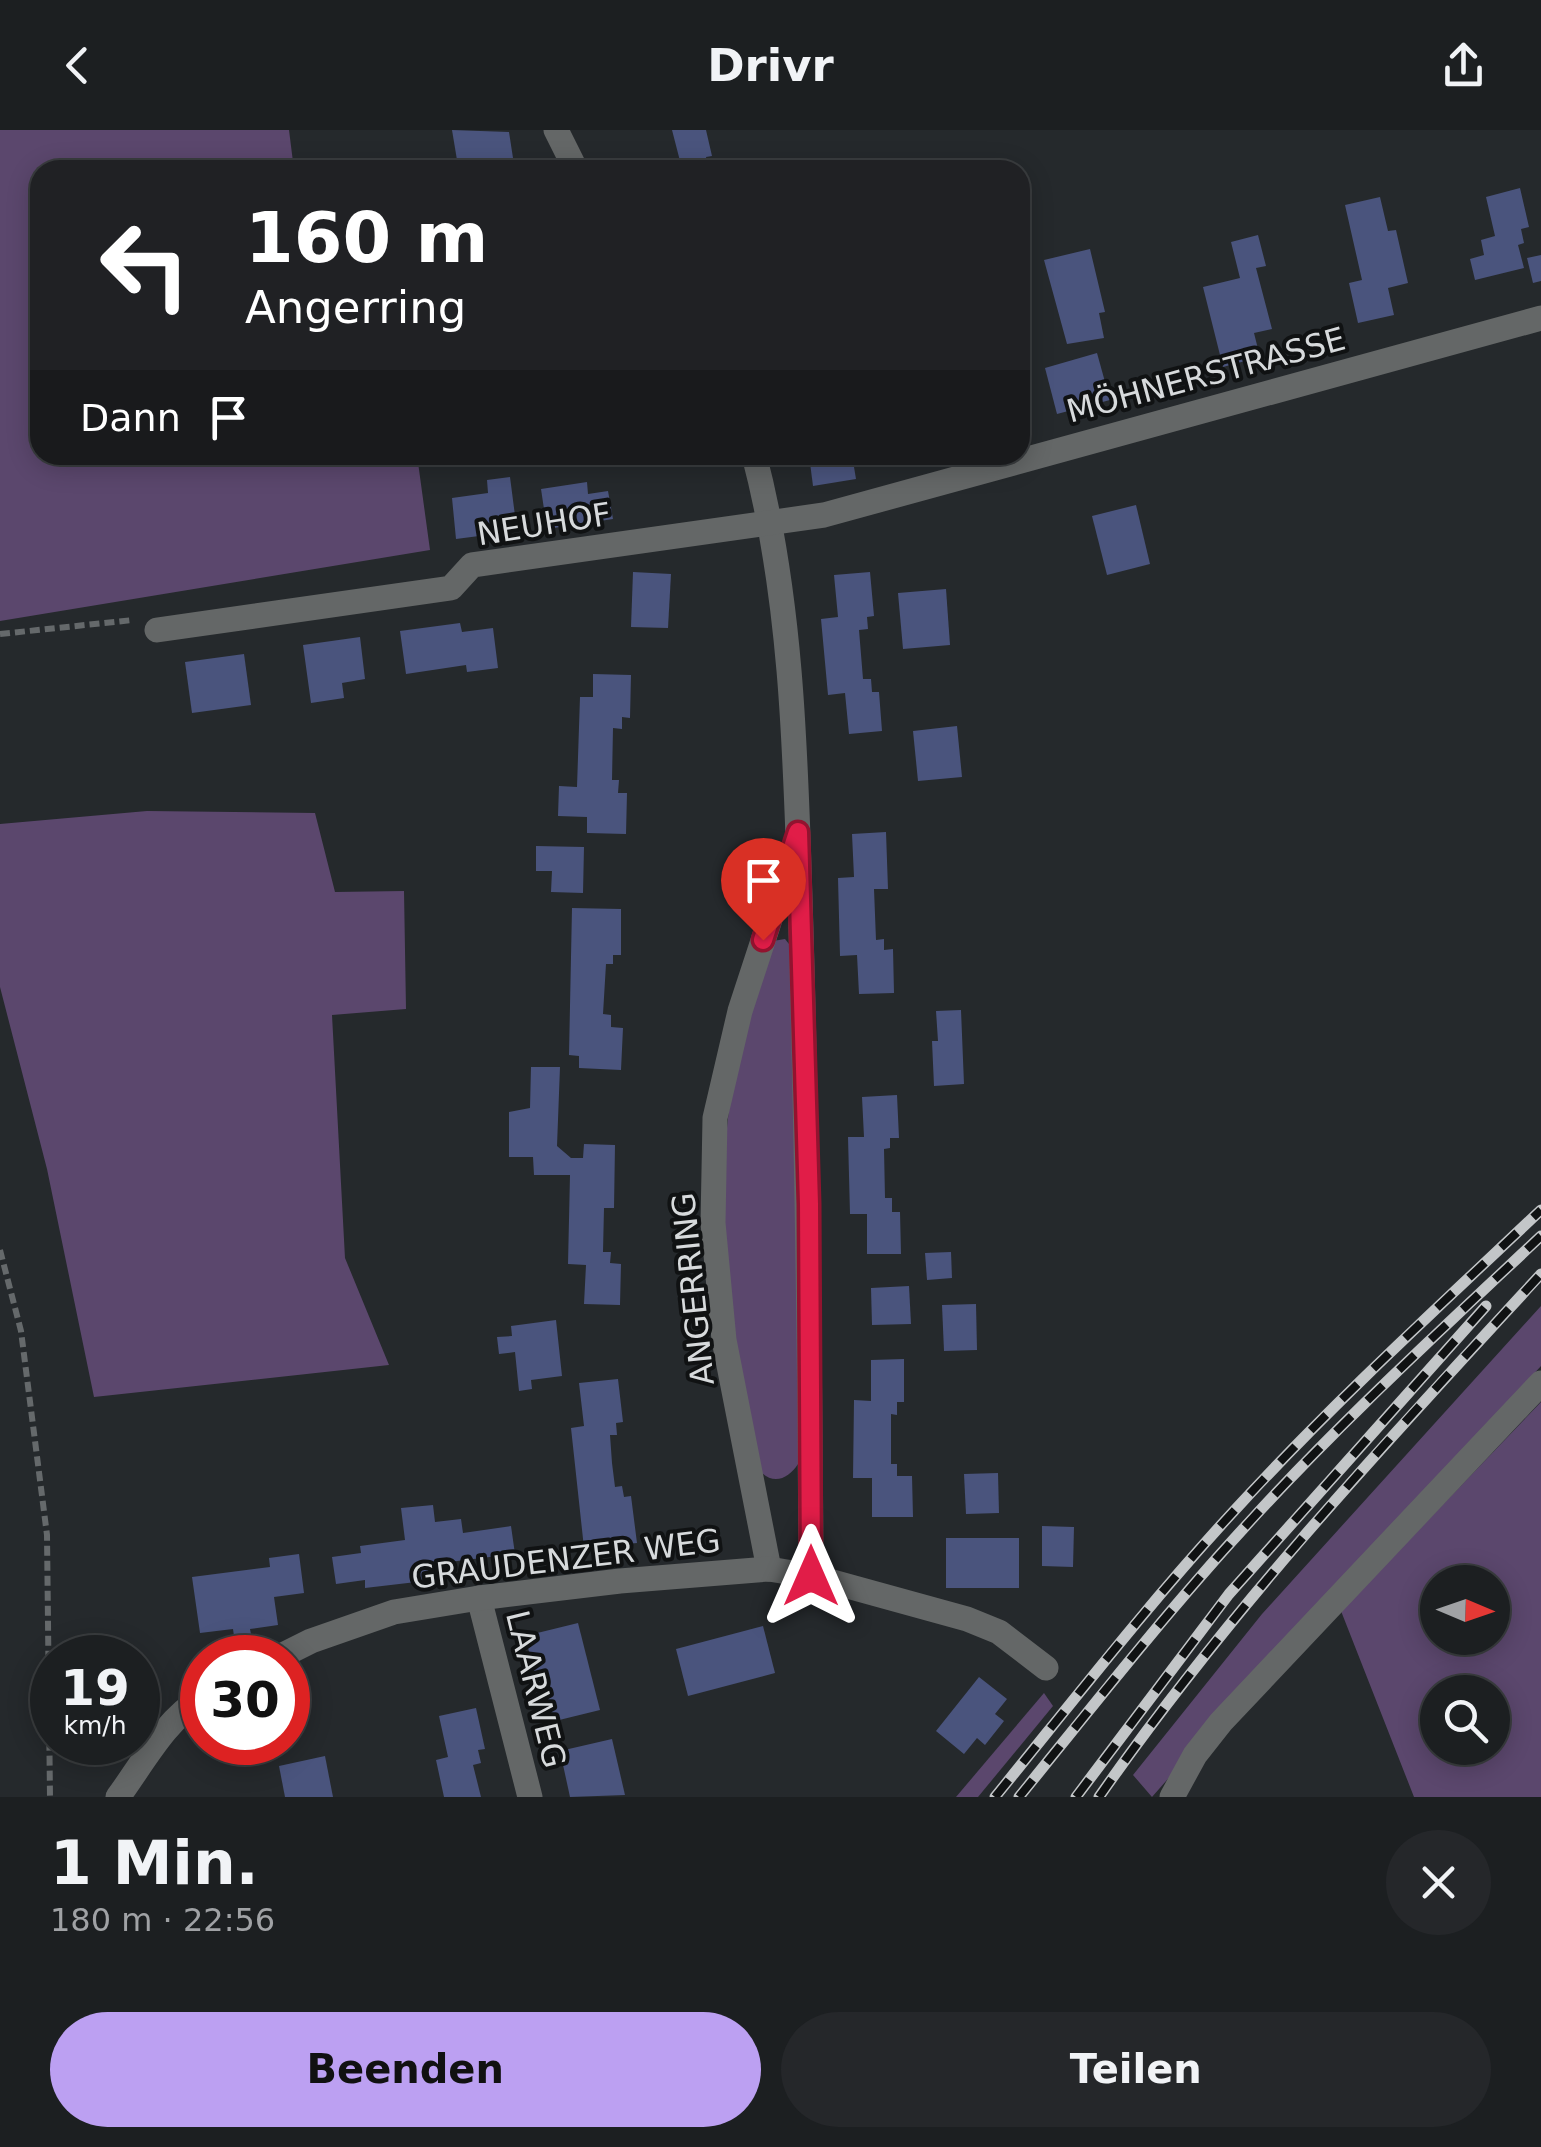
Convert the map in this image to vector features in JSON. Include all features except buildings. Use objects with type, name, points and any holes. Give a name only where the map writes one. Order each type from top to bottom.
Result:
[{"type":"street","points":[[556,130],[571,160]]},
{"type":"street","name":"MÖHNERSTRASSE","points":[[1030,458],[1541,318]]},
{"type":"street","name":"ANGERRING","points":[[757,465],[772,523],[795,744],[809,1204],[811,1576]]},
{"type":"street","name":"MÖHNERSTRASSE","points":[[772,523],[824,515],[1006,465]]},
{"type":"street","name":"NEUHOF","points":[[157,630],[450,588],[472,565],[772,523]]},
{"type":"street","name":"ANGERRING","points":[[769,1569],[724,1340],[713,1223],[715,1118],[740,1011],[798,832]]},
{"type":"street","points":[[1172,1797],[1195,1755],[1221,1722],[1541,1384]]},
{"type":"street","name":"GRAUDENZER WEG","points":[[310,1641],[394,1612],[479,1598],[769,1569],[811,1576],[967,1618],[999,1632],[1046,1668]]},
{"type":"street","name":"LAARWEG","points":[[479,1598],[530,1797]]},
{"type":"street","points":[[118,1797],[154,1744],[180,1716]]},
{"type":"path","points":[[0,634],[131,619],[157,630]]},
{"type":"path","points":[[0,1250],[21,1331],[47,1535],[50,1797]]},
{"type":"shaded area","points":[[0,130],[289,130],[293,160],[30,160],[30,465],[418,465],[430,550],[0,621]]},
{"type":"shaded area","points":[[147,811],[315,813],[335,892],[404,891],[406,1009],[332,1015],[345,1258],[389,1365],[94,1397],[47,1169],[0,987],[0,824]]},
{"type":"shaded area","points":[[785,939],[789,944],[801,1252],[798,1464],[786,1476],[776,1479],[760,1471],[741,1373],[728,1273],[724,1173],[735,1073],[743,1041],[770,947],[773,941]]},
{"type":"shaded area","points":[[1541,1306],[1541,1366],[1322,1603],[1152,1797],[1133,1775],[1262,1614]]},
{"type":"shaded area","points":[[1541,1402],[1541,1797],[1414,1797],[1341,1611]]},
{"type":"shaded area","points":[[1044,1693],[1053,1706],[978,1797],[956,1797]]},
{"type":"railway","points":[[995,1797],[1141,1617],[1233,1512],[1345,1396],[1541,1210]]},
{"type":"railway","points":[[1019,1797],[1157,1628],[1279,1490],[1541,1236]]},
{"type":"railway","points":[[1099,1797],[1149,1727],[1256,1593],[1541,1274]]},
{"type":"railway","points":[[1076,1797],[1229,1594],[1486,1306]]},
{"type":"route","points":[[763,940],[798,832],[809,1204],[811,1576]]}]
